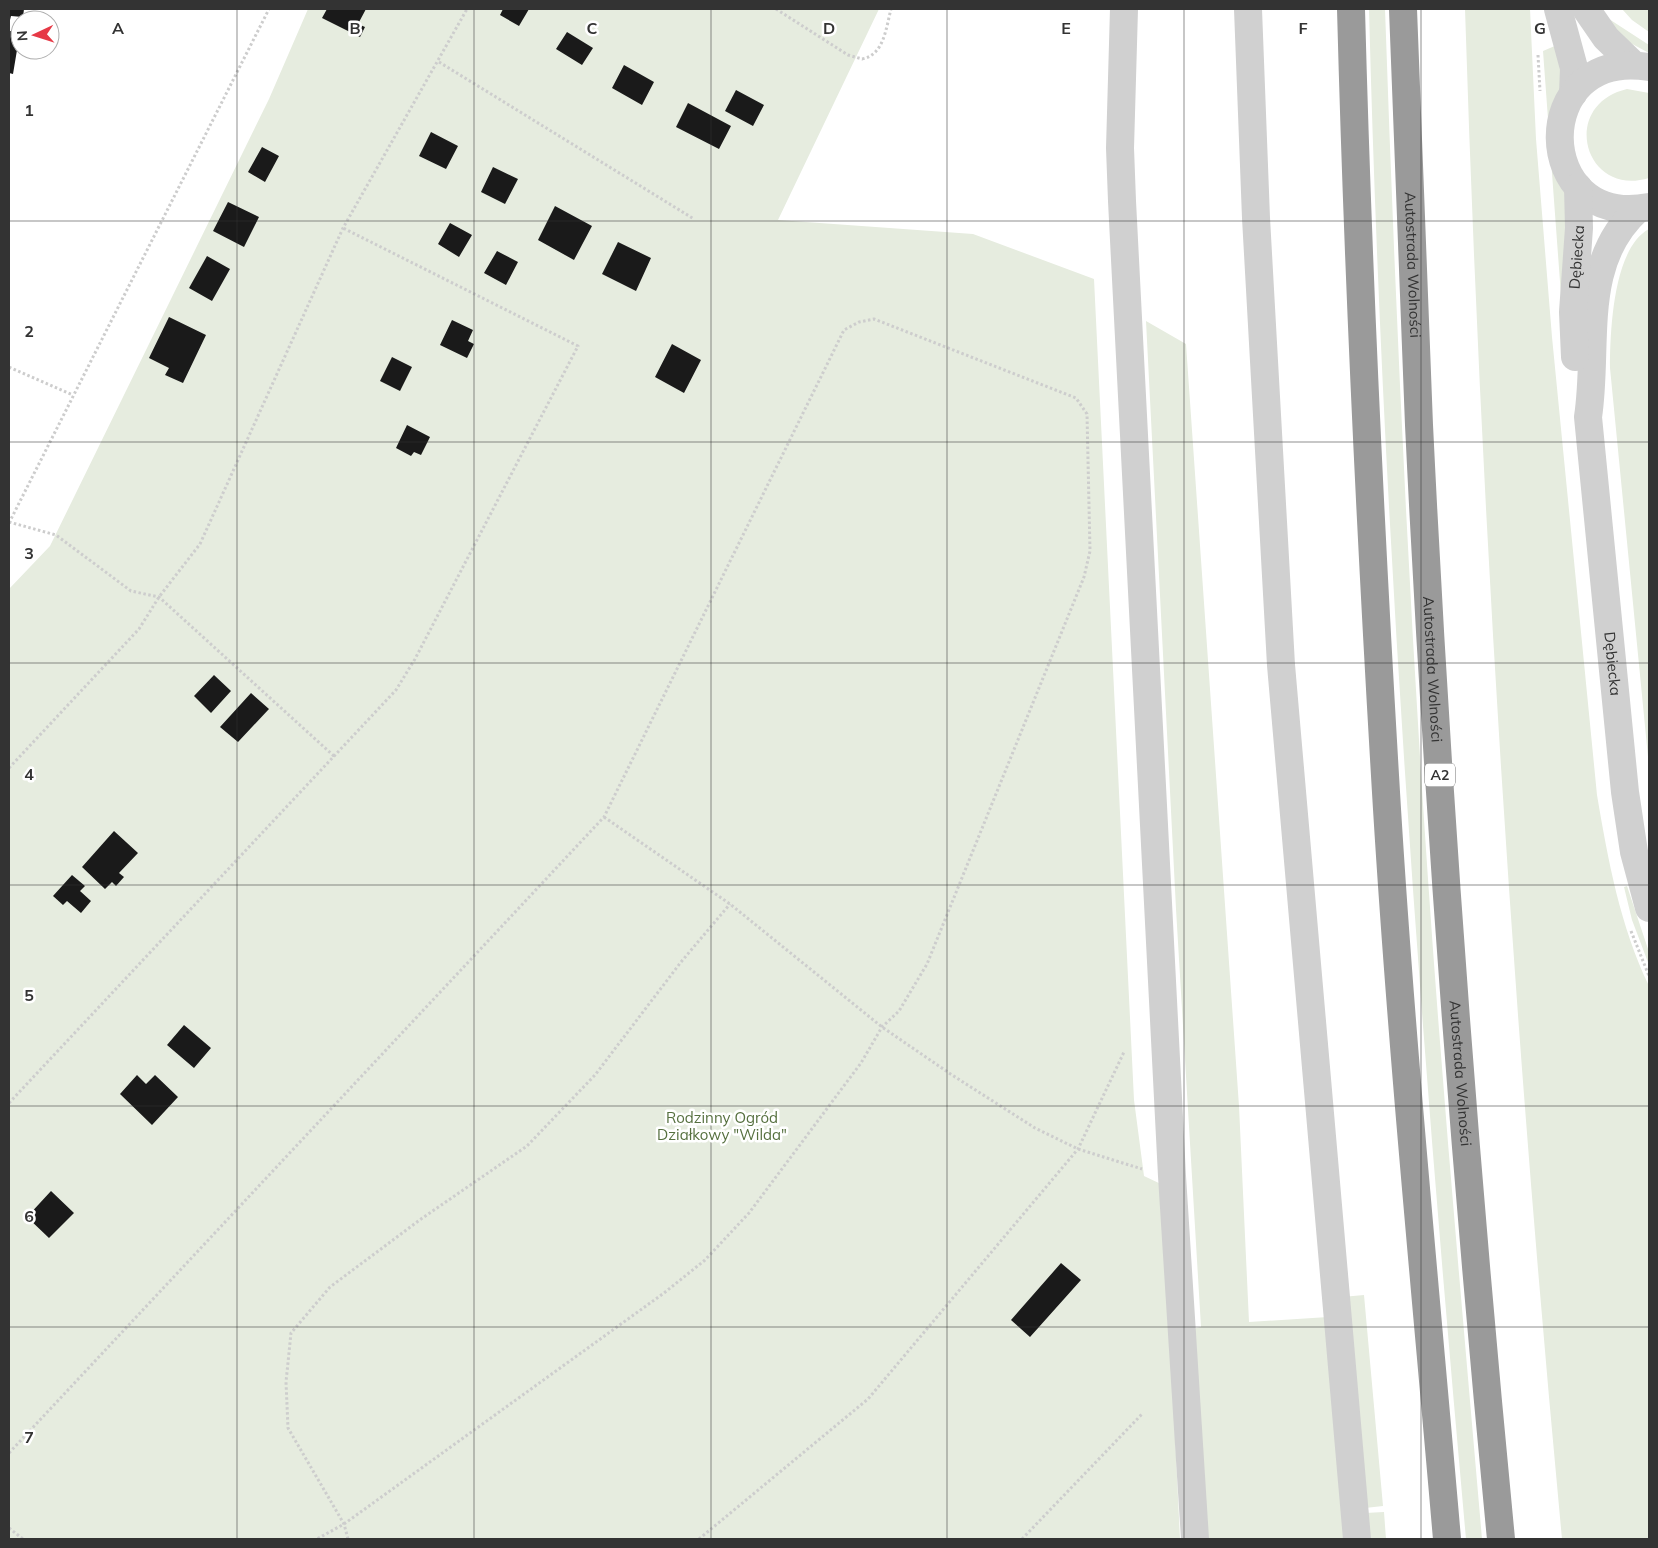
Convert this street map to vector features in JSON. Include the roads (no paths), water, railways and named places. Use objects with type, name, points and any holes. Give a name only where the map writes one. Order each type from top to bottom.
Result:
[{"type":"highway","points":[[1351,9],[1355,183],[1387,811],[1447,1539]]},
{"type":"highway","name":"Autostrada Wolności","points":[[1403,9],[1419,427],[1446,870],[1480,1319],[1501,1539]]},
{"type":"street","points":[[1124,9],[1120,148],[1122,201],[1172,1176],[1195,1539]]},
{"type":"street","points":[[1248,9],[1258,238],[1282,665],[1357,1539]]},
{"type":"street","points":[[1558,9],[1574,68],[1573,94]]},
{"type":"street","points":[[1586,9],[1606,38],[1642,66]]},
{"type":"street","points":[[1642,66],[1617,66],[1600,72],[1586,81],[1573,94],[1560,120],[1558,140],[1563,163],[1578,187],[1591,198],[1621,209],[1644,208]]},
{"type":"street","name":"Dębiecka","points":[[1578,187],[1580,213],[1573,328],[1577,376],[1588,416],[1625,792],[1634,852],[1649,908]]},
{"type":"street","name":"Dębiecka","points":[[1588,416],[1593,377],[1592,331],[1596,292],[1607,254],[1615,237],[1644,208]]},
{"type":"park label","name":"Rodzinny Ogród Działkowy \"Wilda\"","points":[[722,1126]]}]
